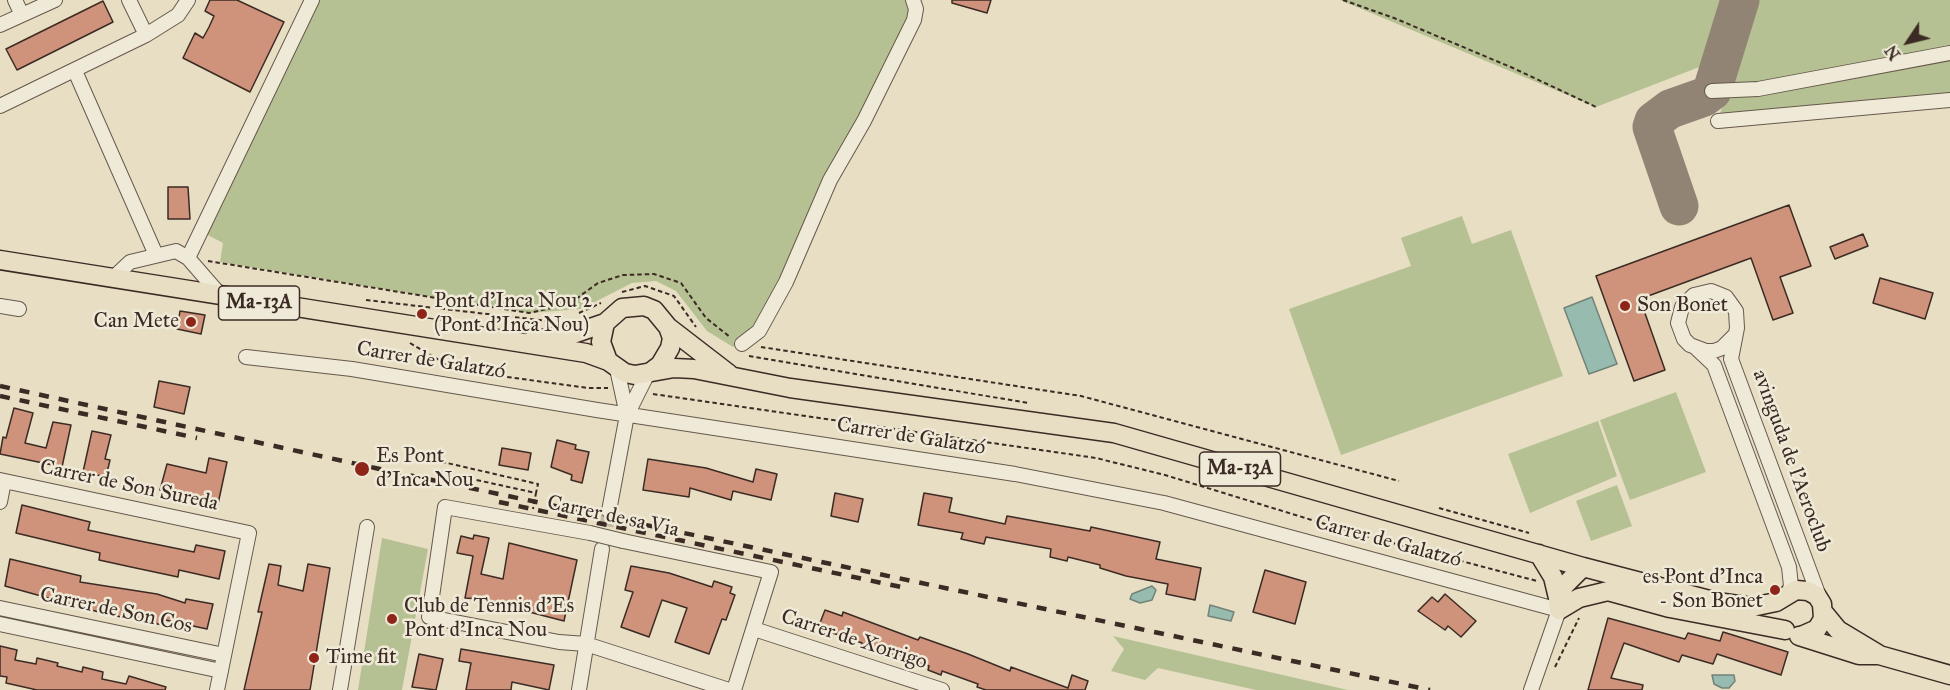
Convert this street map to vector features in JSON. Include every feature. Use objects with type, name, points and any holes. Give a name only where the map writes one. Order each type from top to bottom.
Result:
[{"type":"main road","name":"Ma-13A","points":[[0,260],[586,353],[613,365]]},
{"type":"main road","points":[[644,306],[654,310],[668,327],[672,338],[670,348],[666,357],[650,372],[635,375],[613,365],[601,342],[605,323],[622,308],[644,306]]},
{"type":"main road","name":"Ma-13A","points":[[519,342],[567,336],[605,323]]},
{"type":"main road","name":"Ma-13A","points":[[668,327],[733,377]]},
{"type":"main road","name":"Ma-13A","points":[[650,372],[688,368],[733,377],[1114,433],[1583,567],[1737,606],[1789,630],[1859,655],[1880,655]]},
{"type":"main road","points":[[1539,554],[1553,577],[1558,601]]},
{"type":"main road","points":[[1558,601],[1565,585],[1583,567]]},
{"type":"main road","name":"Ma-13A","points":[[1786,595],[1796,590],[1808,591],[1822,606],[1838,630],[1880,655],[1950,675]]},
{"type":"main road","points":[[1558,601],[1608,591],[1670,608],[1789,630],[1817,629],[1822,606]]},
{"type":"main road","points":[[1786,595],[1778,612],[1789,630]]},
{"type":"main road","points":[[1737,606],[1752,607],[1776,602],[1786,595]]},
{"type":"street","points":[[15,0],[22,15]]},
{"type":"street","points":[[0,26],[55,0]]},
{"type":"street","points":[[129,0],[146,35]]},
{"type":"street","points":[[0,106],[146,35],[178,15],[188,0]]},
{"type":"street","points":[[188,258],[312,0]]},
{"type":"street","points":[[742,344],[759,331],[786,282],[831,180],[914,21],[916,9],[913,0]]},
{"type":"street","points":[[1712,91],[1758,89],[1950,54]]},
{"type":"street","points":[[75,70],[156,255]]},
{"type":"street","points":[[1718,121],[1950,100]]},
{"type":"street","points":[[113,278],[130,262],[176,251],[188,258],[222,297]]},
{"type":"street","name":"avinguda de l'Aeroclub","points":[[1786,595],[1790,570],[1714,365],[1684,339],[1678,323],[1682,306],[1687,300],[1702,292],[1719,293],[1732,304],[1738,320],[1731,358],[1822,606]]},
{"type":"street","points":[[0,306],[19,309]]},
{"type":"street","points":[[1697,349],[1714,351],[1722,348],[1734,336]]},
{"type":"street","name":"Carrer de Galatzó","points":[[246,357],[352,369],[627,415],[1016,474],[1153,501],[1558,601]]},
{"type":"street","points":[[613,365],[627,415]]},
{"type":"street","points":[[609,511],[627,415],[650,372]]},
{"type":"street","points":[[0,502],[2,480]]},
{"type":"street","name":"Carrer de Son Sureda","points":[[2,480],[249,532],[224,655]]},
{"type":"street","name":"Carrer de sa Via","points":[[586,644],[559,642],[429,617],[446,507],[530,521],[771,572],[754,629]]},
{"type":"street","points":[[340,690],[367,527]]},
{"type":"street","points":[[579,690],[602,549]]},
{"type":"street","points":[[1531,690],[1558,601]]},
{"type":"street","name":"Carrer de Son Cos","points":[[0,608],[224,655]]},
{"type":"street","name":"Carrer de Son Cos","points":[[0,624],[221,670]]},
{"type":"street","points":[[586,644],[731,690],[754,629]]},
{"type":"street","name":"Carrer de Xorrigo","points":[[754,629],[942,690]]},
{"type":"street","points":[[218,690],[224,655]]},
{"type":"path","points":[[1343,0],[1394,18],[1513,68],[1596,107]]},
{"type":"path","points":[[188,258],[529,313],[569,304],[598,283],[623,275],[654,274],[681,283],[706,318],[742,344],[1081,396],[1399,481]]},
{"type":"path","points":[[424,351],[456,370],[468,373],[621,390]]},
{"type":"path","points":[[638,391],[1096,458],[1164,475],[1351,532],[1543,583],[1558,601]]},
{"type":"path","points":[[434,460],[538,484],[530,521]]},
{"type":"path","points":[[440,472],[536,493]]},
{"type":"path","points":[[1554,669],[1591,594]]},
{"type":"green space","points":[[319,0],[907,0],[911,20],[759,331],[733,347],[707,331],[676,291],[656,281],[632,283],[581,309],[529,313],[220,262],[223,243],[202,232]]},
{"type":"green space","points":[[1340,0],[1728,0],[1713,53],[1702,66],[1596,107]]},
{"type":"green space","points":[[1753,0],[1950,0],[1950,100],[1718,121]]},
{"type":"green space","points":[[1462,216],[1472,244],[1511,230],[1563,376],[1341,455],[1289,309],[1411,266],[1401,238]]},
{"type":"green space","points":[[1676,392],[1706,472],[1630,500],[1600,420]]},
{"type":"green space","points":[[1598,421],[1617,476],[1530,513],[1508,454]]},
{"type":"green space","points":[[1617,485],[1632,526],[1591,541],[1576,501]]},
{"type":"green space","name":"Club de Tennis d'Es Pont d'Inca Nou","points":[[382,538],[428,549],[402,690],[358,690]]},
{"type":"green space","points":[[1113,636],[1348,690],[1256,690],[1158,668],[1145,680],[1111,671],[1124,649]]},
{"type":"water","points":[[1592,297],[1617,364],[1589,374],[1564,308]]},
{"type":"water","points":[[1152,586],[1156,590],[1152,600],[1140,603],[1130,599],[1132,594]]},
{"type":"water","points":[[1210,605],[1234,612],[1231,621],[1208,616]]},
{"type":"water","points":[[1712,675],[1734,675],[1735,681],[1729,688],[1722,688],[1714,684]]},
{"type":"building","points":[[210,0],[237,0],[284,22],[250,92],[183,58],[195,33],[203,38],[209,27],[214,16],[205,11]]},
{"type":"building","points":[[952,0],[991,0],[987,13],[952,3]]},
{"type":"building","points":[[103,1],[113,22],[17,70],[6,49]]},
{"type":"building","points":[[168,187],[188,187],[190,219],[168,219]]},
{"type":"building","name":"Son Bonet","points":[[1789,205],[1811,266],[1780,277],[1793,313],[1773,320],[1751,258],[1640,299],[1665,370],[1634,381],[1596,276]]},
{"type":"building","points":[[1863,234],[1868,246],[1835,259],[1830,247]]},
{"type":"building","points":[[1880,278],[1933,293],[1925,319],[1873,303]]},
{"type":"building","name":"Can Mete","points":[[180,311],[205,315],[201,334],[177,329]]},
{"type":"building","points":[[159,381],[190,387],[184,414],[154,407]]},
{"type":"building","points":[[14,408],[33,413],[25,443],[46,448],[53,422],[71,425],[62,467],[0,454],[3,437],[6,438]]},
{"type":"building","points":[[92,431],[111,435],[105,459],[110,460],[106,477],[83,472]]},
{"type":"building","points":[[557,440],[576,445],[575,449],[589,452],[582,483],[571,480],[572,475],[551,467]]},
{"type":"building","points":[[502,448],[531,453],[528,470],[499,465]]},
{"type":"building","points":[[209,458],[227,462],[218,504],[160,490],[167,464],[206,473]]},
{"type":"building","points":[[648,459],[706,468],[753,482],[756,469],[777,474],[771,500],[733,491],[731,500],[690,488],[689,497],[643,490]]},
{"type":"building","points":[[835,493],[863,499],[858,522],[831,516]]},
{"type":"building","points":[[924,493],[952,498],[949,512],[1005,524],[1007,516],[1090,531],[1091,527],[1160,542],[1156,559],[1201,568],[1195,600],[1166,594],[1168,584],[1126,576],[1100,568],[1100,565],[1068,557],[1067,561],[1050,557],[1051,549],[986,537],[984,544],[961,539],[963,533],[918,525]]},
{"type":"building","points":[[22,505],[90,522],[88,530],[194,552],[196,545],[225,551],[219,579],[179,570],[178,577],[99,560],[100,553],[16,533]]},
{"type":"building","points":[[474,535],[489,538],[481,574],[503,579],[509,543],[577,560],[564,621],[479,599],[465,598],[473,556],[457,553],[461,536],[473,539]]},
{"type":"building","points":[[10,559],[81,576],[80,582],[157,594],[185,603],[186,599],[213,604],[207,629],[165,620],[163,625],[106,614],[5,586]]},
{"type":"building","points":[[269,564],[281,566],[278,585],[303,591],[308,564],[330,568],[310,690],[244,690],[262,612],[258,612]]},
{"type":"building","points":[[631,566],[669,573],[712,587],[714,581],[732,587],[730,593],[735,595],[726,620],[722,619],[709,654],[675,642],[687,608],[662,600],[649,637],[621,627],[633,592],[625,590]]},
{"type":"building","points":[[1265,570],[1306,582],[1295,624],[1253,612]]},
{"type":"building","points":[[1445,594],[1476,621],[1461,637],[1448,626],[1445,630],[1418,611],[1432,597],[1438,602]]},
{"type":"building","points":[[825,610],[842,616],[843,612],[918,640],[920,637],[1010,671],[1011,667],[1068,688],[1072,675],[1088,681],[1085,690],[986,690],[977,687],[978,684],[942,671],[941,675],[928,670],[929,666],[894,653],[892,659],[860,647],[862,643],[818,628]]},
{"type":"building","points":[[1608,618],[1685,639],[1688,633],[1720,641],[1723,632],[1788,652],[1781,675],[1717,654],[1713,664],[1682,655],[1679,662],[1624,643],[1611,678],[1643,685],[1642,690],[1588,690]]},
{"type":"building","points":[[0,646],[17,650],[15,660],[36,664],[37,658],[82,672],[83,667],[103,672],[102,679],[126,684],[129,676],[166,687],[165,690],[37,690],[6,683],[7,677],[0,676]]},
{"type":"building","points":[[461,649],[554,665],[549,690],[512,682],[511,690],[466,690],[471,663],[459,661]]},
{"type":"building","points":[[419,654],[443,659],[436,690],[412,687]]},
{"type":"taxiway","points":[[1679,206],[1652,127],[1654,121],[1670,109],[1704,97],[1712,91],[1740,0]]},
{"type":"tunnel","points":[[603,547],[609,511]]},
{"type":"railway","points":[[0,386],[375,468],[1430,690]]},
{"type":"railway","points":[[0,396],[197,438]]},
{"type":"railway","points":[[499,502],[901,587]]},
{"type":"place","name":"Son Bonet","points":[[1625,306]]},
{"type":"place","name":"Pont d'Inca Nou 2 (Pont d'Inca Nou)","points":[[422,314]]},
{"type":"place","name":"Can Mete","points":[[191,322]]},
{"type":"place","name":"Es Pont d'Inca Nou","points":[[362,469]]},
{"type":"place","name":"es Pont d'Inca - Son Bonet","points":[[1775,590]]},
{"type":"place","name":"Club de Tennis d'Es Pont d'Inca Nou","points":[[392,619]]},
{"type":"place","name":"Time fit","points":[[314,658]]}]
